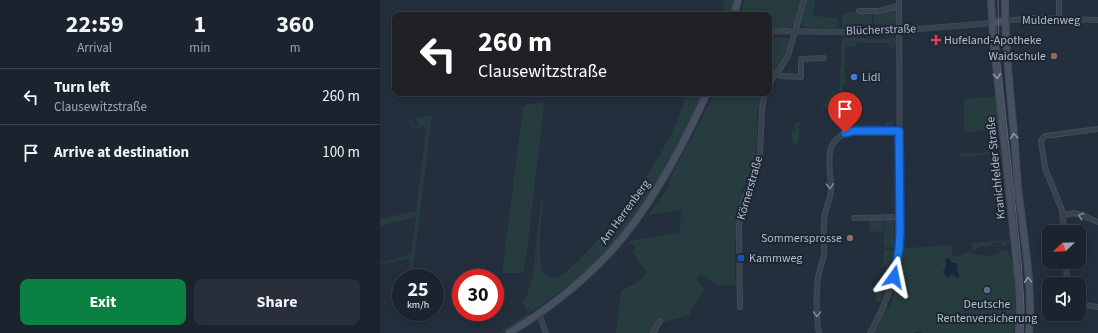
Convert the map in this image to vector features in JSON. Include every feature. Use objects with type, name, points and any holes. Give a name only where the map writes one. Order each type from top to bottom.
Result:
[{"type":"main road","points":[[735,12],[738,0]]},
{"type":"main road","name":"Kranichfelder Straße","points":[[991,0],[992,23],[1019,286],[1019,333]]},
{"type":"main road","name":"Kranichfelder Straße","points":[[1005,0],[1007,58],[1030,305],[1029,333]]},
{"type":"main road","points":[[992,23],[1005,21]]},
{"type":"main road","name":"Am Herrenberg","points":[[509,333],[539,314],[580,282],[621,239],[645,206],[671,164],[692,126],[706,96]]},
{"type":"street","points":[[772,79],[788,56],[804,0]]},
{"type":"street","points":[[870,333],[892,286],[899,249],[899,0],[902,0]]},
{"type":"street","points":[[1059,0],[1059,18]]},
{"type":"street","points":[[859,11],[872,14],[899,6]]},
{"type":"street","name":"Muldenweg","points":[[1005,21],[1030,18],[1098,20]]},
{"type":"street","name":"Blücherstraße","points":[[772,31],[843,32],[899,30],[992,23]]},
{"type":"street","points":[[776,73],[781,76],[801,77],[801,59],[824,58]]},
{"type":"street","name":"Körnerstraße","points":[[740,307],[739,236],[741,212],[758,164],[762,109],[764,96]]},
{"type":"street","points":[[1064,225],[1062,210],[1045,168],[1041,141],[1045,136],[1098,129]]},
{"type":"street","points":[[819,333],[817,323],[818,278],[824,252],[825,213],[831,191],[830,154],[832,147],[838,138],[847,132],[899,131]]},
{"type":"street","points":[[1063,215],[1079,214],[1098,222]]},
{"type":"street","points":[[854,218],[900,217]]},
{"type":"street","points":[[1086,305],[1098,307]]},
{"type":"street","points":[[539,314],[546,333]]},
{"type":"street","points":[[653,333],[660,321]]},
{"type":"green space","points":[[726,0],[735,0],[731,12],[722,12]]},
{"type":"green space","points":[[744,0],[803,0],[795,23],[791,27],[787,28],[772,28],[772,12],[742,12]]},
{"type":"green space","points":[[807,0],[815,0],[813,16],[838,19],[839,28],[809,28],[803,26],[801,23]]},
{"type":"green space","points":[[896,8],[896,22],[894,25],[874,24],[873,16],[875,12]]},
{"type":"green space","points":[[868,12],[872,16],[872,24],[854,28],[842,28],[842,14]]},
{"type":"green space","points":[[772,37],[788,38],[789,41],[783,62],[772,76]]},
{"type":"green space","points":[[858,37],[885,39],[894,37],[896,39],[896,45],[893,48],[890,48],[888,43],[857,43],[857,46],[845,47],[845,82],[843,82],[842,122],[847,122],[848,125],[885,125],[887,122],[893,122],[893,128],[855,128],[845,130],[845,125],[840,125],[840,122],[838,122],[842,38]]},
{"type":"green space","points":[[833,91],[837,92],[836,108],[821,108],[827,101]]},
{"type":"green space","points":[[685,96],[703,96],[669,163],[642,207],[627,228],[583,274],[528,313],[523,304],[533,274],[541,199],[543,201],[540,240],[541,262],[546,276],[556,277],[568,270],[583,256],[610,227],[634,196],[672,132],[682,109]]},
{"type":"green space","points":[[713,96],[762,96],[760,109],[757,109],[757,141],[753,164],[749,177],[741,193],[744,195],[739,212],[737,241],[735,241],[735,278],[737,279],[737,284],[723,285],[716,283],[701,273],[695,279],[706,289],[696,301],[689,315],[656,324],[651,333],[616,333],[621,291],[639,281],[648,272],[632,253],[636,248],[629,241],[680,232],[681,210],[648,215],[670,185],[668,182]]},
{"type":"green space","points":[[996,96],[1000,134],[978,130],[976,132],[964,131],[964,99]]},
{"type":"green space","points":[[543,102],[544,106],[528,242],[523,273],[504,273],[504,269],[503,269],[523,107],[526,105]]},
{"type":"green space","points":[[432,116],[413,269],[409,269],[410,258],[380,263],[411,254],[416,217],[380,226],[380,219],[416,211],[426,129],[424,126],[412,129],[410,120],[414,128],[418,126],[416,118]]},
{"type":"green space","points":[[801,121],[799,127],[799,141],[796,146],[792,141],[792,133],[795,129],[795,124]]},
{"type":"green space","points":[[1001,152],[1002,154],[960,157],[960,153]]},
{"type":"green space","points":[[870,219],[883,219],[883,232],[870,231]]},
{"type":"green space","points":[[884,219],[894,220],[894,248],[884,246]]},
{"type":"green space","points":[[1009,240],[1005,246],[1002,246],[1001,242],[996,242],[974,250],[970,243]]},
{"type":"green space","points":[[953,245],[951,253],[957,257],[966,252],[985,256],[998,254],[1002,250],[1007,251],[1011,258],[1015,278],[1015,314],[1013,333],[873,333],[886,308],[889,309],[897,284],[905,248]]},
{"type":"green space","points":[[884,249],[893,250],[890,267],[883,267]]},
{"type":"green space","points":[[876,284],[886,285],[880,303],[876,301],[876,290],[873,290],[873,286]]},
{"type":"green space","points":[[528,313],[529,316],[514,327],[502,333],[498,333],[508,327]]},
{"type":"water","points":[[950,258],[951,262],[958,264],[957,270],[960,277],[956,278],[951,275],[948,278],[945,275],[943,270],[946,265],[945,259]]},
{"type":"waterway","points":[[915,333],[921,332]]},
{"type":"tram line","points":[[998,0],[999,54],[1021,260],[1024,307],[1023,333]]},
{"type":"place","name":"Hufeland-Apotheke","points":[[936,40]]},
{"type":"place","name":"Waidschule","points":[[1054,56]]},
{"type":"place","name":"Lidl","points":[[854,77]]},
{"type":"place","name":"Sommersprosse","points":[[850,238]]},
{"type":"place","name":"Kammweg","points":[[741,258]]},
{"type":"place","name":"Deutsche Rentenversicherung","points":[[987,290]]},
{"type":"route","points":[[845,133],[853,131],[899,131],[900,232],[899,249],[894,277]]}]
